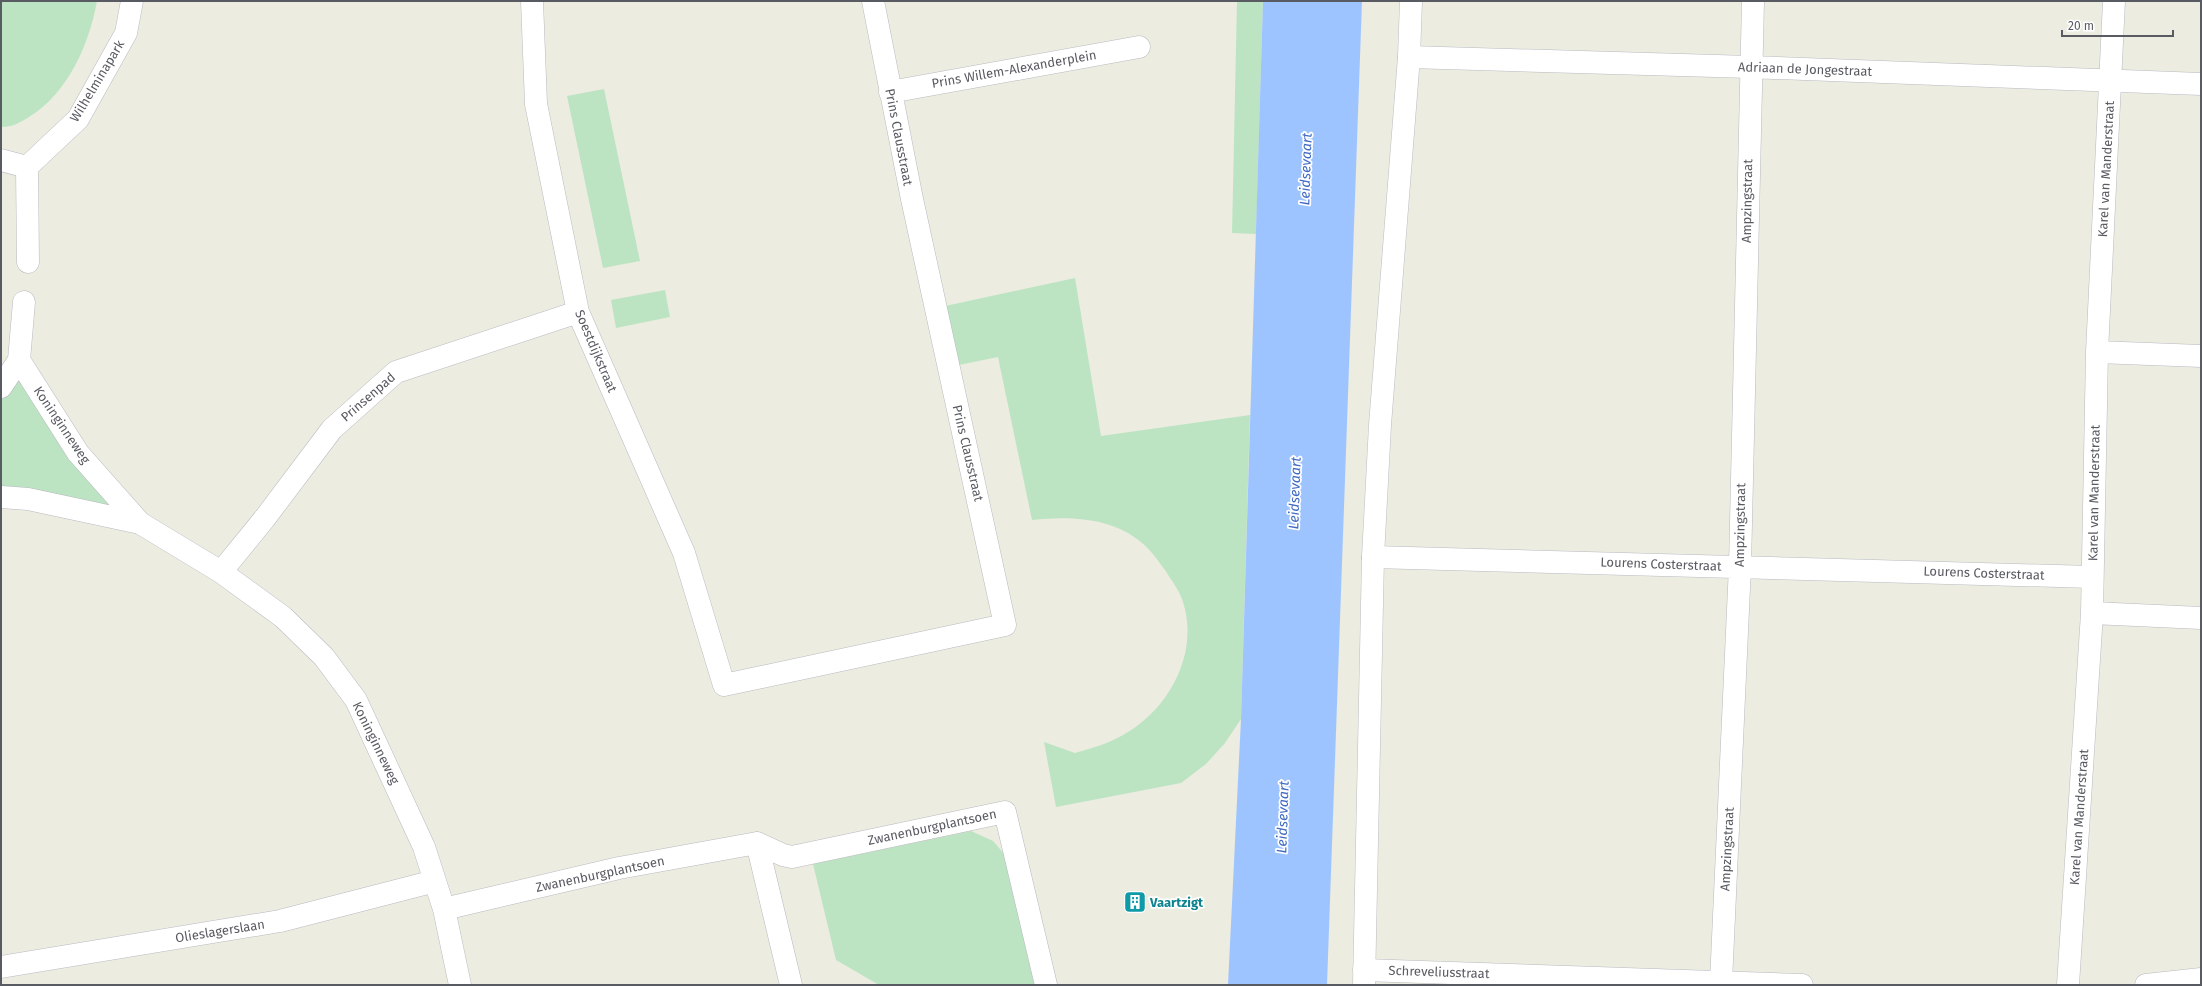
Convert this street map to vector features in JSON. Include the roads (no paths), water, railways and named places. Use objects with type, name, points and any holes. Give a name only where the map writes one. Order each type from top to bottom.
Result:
[{"type":"street","name":"Wilhelminapark","points":[[27,167],[78,119],[126,33],[132,1]]},
{"type":"street","name":"Soestdijkstraat","points":[[532,1],[536,104],[578,312],[684,553],[724,685]]},
{"type":"street","name":"Prins Clausstraat","points":[[724,685],[1005,625],[890,92],[873,1]]},
{"type":"street","points":[[1364,977],[1373,557],[1380,425],[1409,57],[1411,1]]},
{"type":"street","name":"Ampzingstraat","points":[[1721,982],[1740,566],[1750,67],[1753,1]]},
{"type":"street","name":"Karel van Manderstraat","points":[[2068,985],[2092,613],[2097,352],[2114,1]]},
{"type":"street","name":"Prins Willem-Alexanderplein","points":[[890,92],[1139,47]]},
{"type":"street","name":"Adriaan de Jongestraat","points":[[1409,57],[1750,67],[2201,84]]},
{"type":"street","points":[[1,160],[27,167],[28,262]]},
{"type":"street","points":[[1,387],[19,360],[24,302]]},
{"type":"street","name":"Prinsenpad","points":[[222,572],[332,429],[396,372],[578,312]]},
{"type":"street","points":[[2097,352],[2201,356]]},
{"type":"street","name":"Koninginneweg","points":[[19,360],[78,453],[140,523],[222,572],[283,617],[324,657],[356,700],[424,847],[444,909],[460,985]]},
{"type":"street","name":"Koninginneweg","points":[[1,497],[28,499],[140,523]]},
{"type":"street","name":"Lourens Costerstraat","points":[[1373,557],[1740,566],[2092,577]]},
{"type":"street","points":[[2092,613],[2201,618]]},
{"type":"street","name":"Zwanenburgplantsoen","points":[[444,909],[619,868],[757,843],[783,855],[792,857],[1005,812],[1046,985]]},
{"type":"street","points":[[757,843],[791,985]]},
{"type":"street","name":"Olieslagerslaan","points":[[1,967],[280,921],[435,881]]},
{"type":"street","name":"Schreveliusstraat","points":[[1364,977],[1721,982],[1802,985]]},
{"type":"street","points":[[2146,985],[2201,979]]},
{"type":"water","name":"Leidsevaart","points":[[1263,1],[1362,1],[1327,985],[1228,985],[1241,719]]},
{"type":"place","name":"Vaartzigt","points":[[1135,902]]}]
